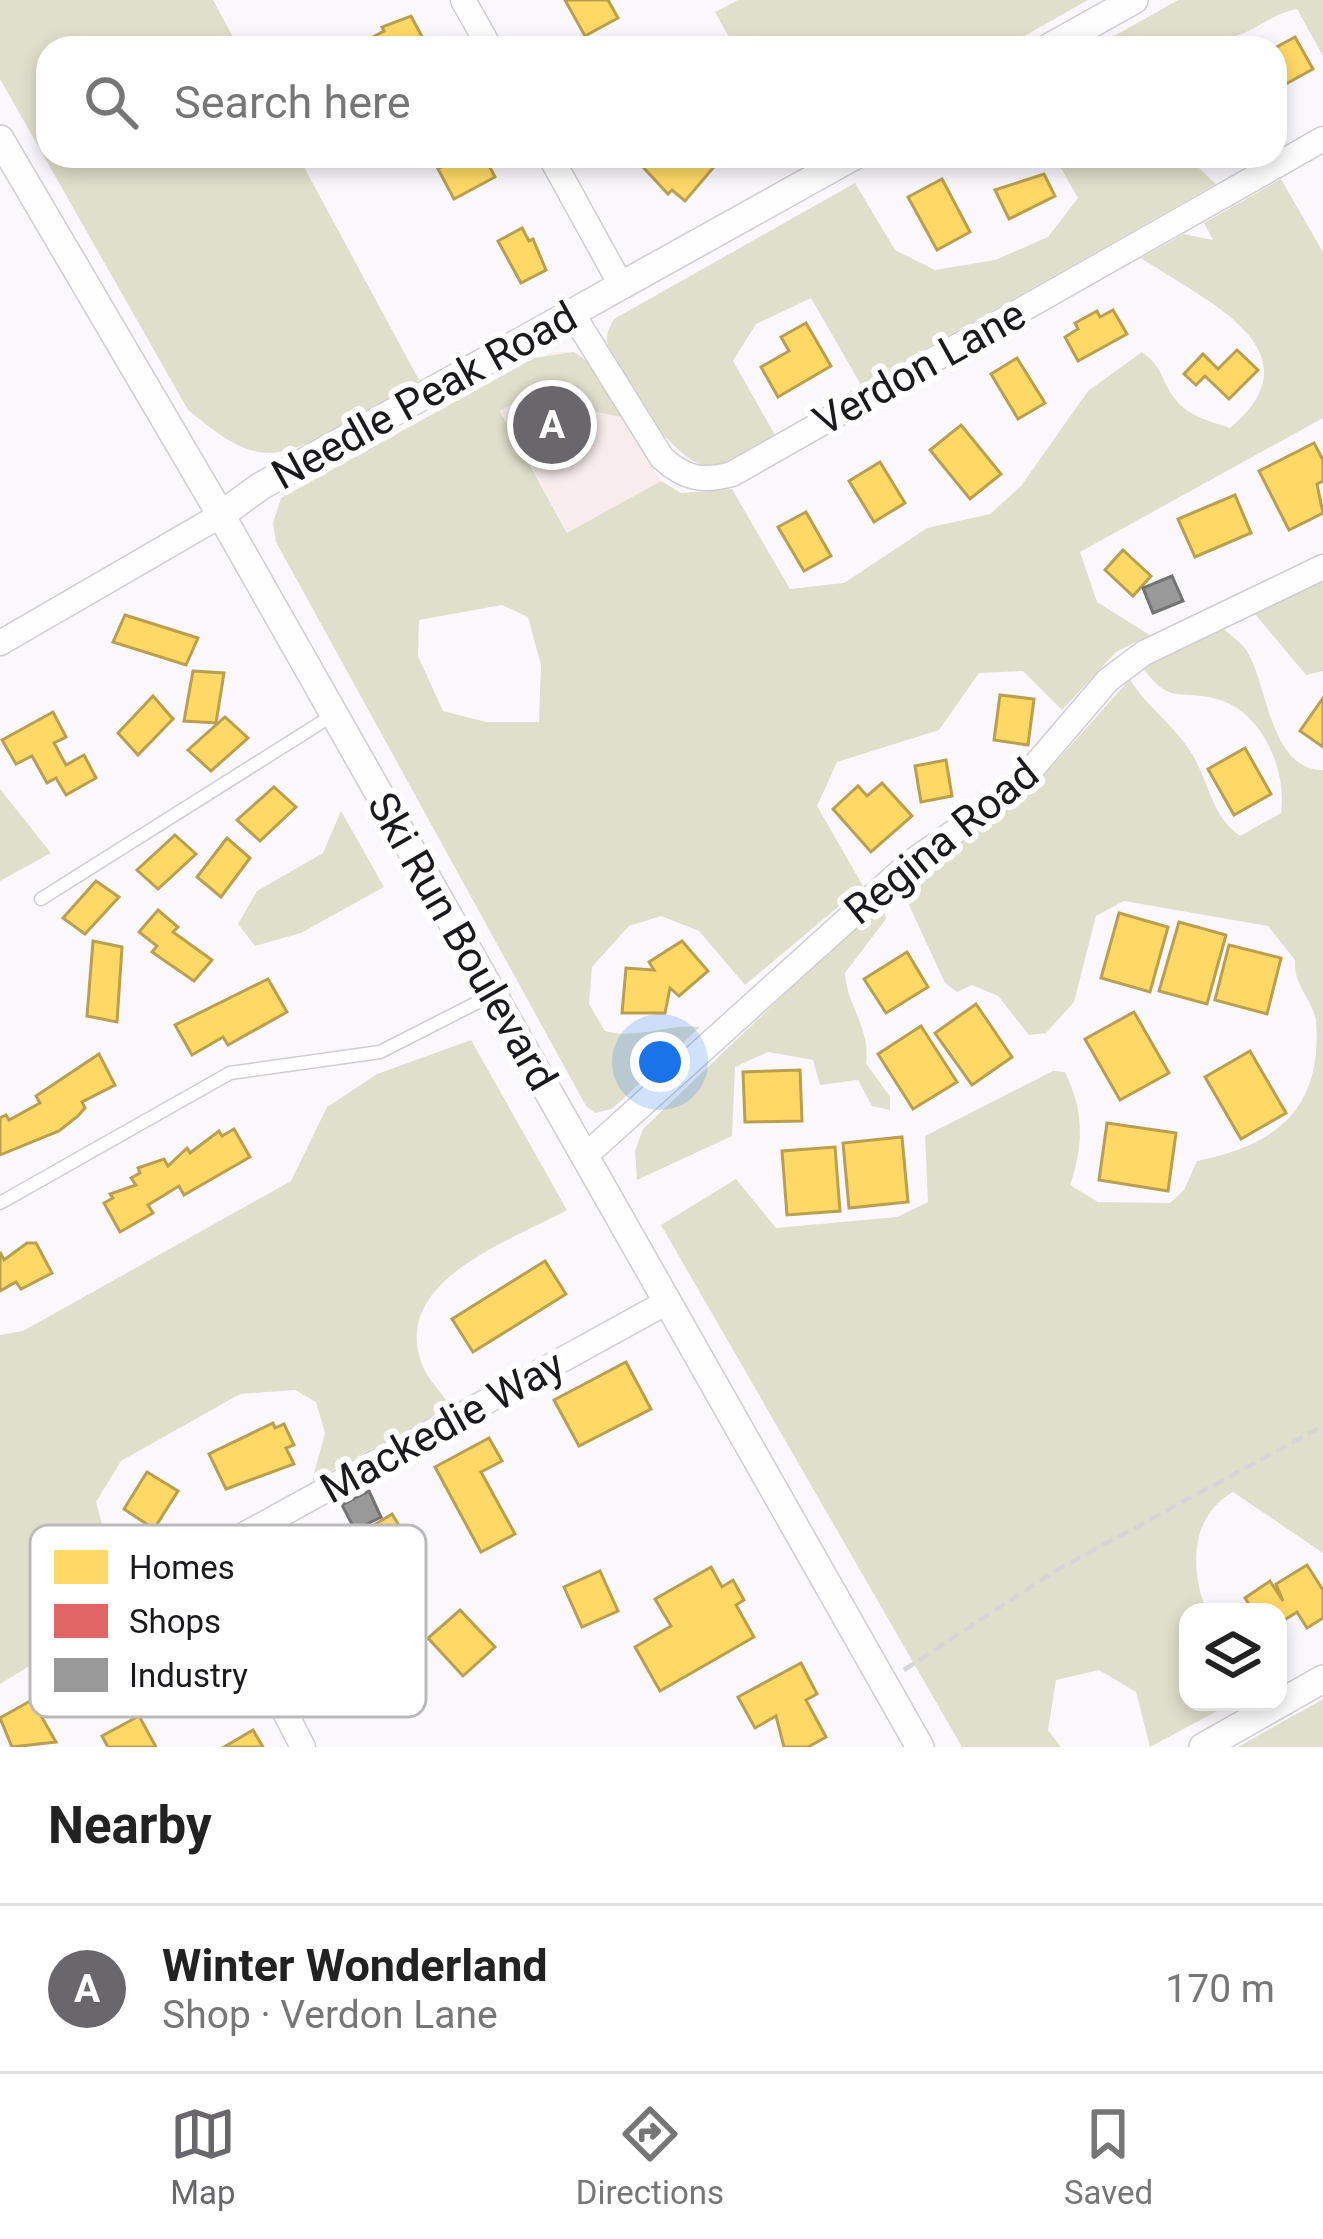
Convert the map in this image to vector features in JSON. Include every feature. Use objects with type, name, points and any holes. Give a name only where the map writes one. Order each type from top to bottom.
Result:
[{"type":"street","points":[[463,0],[483,36]]},
{"type":"street","points":[[1070,36],[1134,0]]},
{"type":"street","name":"Ski Run Boulevard","points":[[0,139],[220,514],[920,1747]]},
{"type":"street","name":"Verdon Lane","points":[[1287,159],[1323,139]]},
{"type":"street","points":[[557,168],[621,285]]},
{"type":"street","name":"Needle Peak Road","points":[[0,643],[261,486],[832,168]]},
{"type":"street","name":"Verdon Lane","points":[[572,313],[662,458],[678,472],[706,481],[732,474],[1272,168]]},
{"type":"street","name":"Regina Road","points":[[585,1156],[874,894],[1014,790],[1108,680],[1144,653],[1323,567]]},
{"type":"street","name":"Mackedie Way","points":[[262,1525],[668,1302]]},
{"type":"street","points":[[1203,1747],[1323,1679]]},
{"type":"street","name":"Mackedie Way","points":[[287,1717],[303,1747]]},
{"type":"lane","points":[[40,899],[334,715]]},
{"type":"lane","points":[[0,1203],[230,1073],[380,1052],[493,994]]},
{"type":"path","points":[[884,1683],[1054,1571],[1323,1426]]},
{"type":"shaded area","points":[[553,352],[574,352],[588,362],[661,481],[568,533],[486,385]]},
{"type":"green space","points":[[0,0],[213,0],[232,36],[36,36],[36,142],[0,79]]},
{"type":"green space","points":[[738,0],[1088,0],[1024,36],[728,36],[715,12]]},
{"type":"green space","points":[[1178,0],[1323,0],[1323,56],[1297,9],[1234,36],[1114,36]]},
{"type":"green space","points":[[51,168],[304,168],[419,380],[325,435],[269,453],[236,444],[188,410]]},
{"type":"green space","points":[[1061,168],[1199,168],[1216,184],[861,385],[811,298],[756,324],[733,361],[775,435],[724,463],[707,466],[678,449],[645,412],[609,350],[607,336],[614,319],[855,183],[895,250],[935,270],[995,260],[1048,237],[1078,198]]},
{"type":"green space","points":[[1281,179],[1323,252],[1323,418],[1080,552],[1097,602],[1150,635],[1116,652],[1062,710],[1023,671],[979,673],[939,730],[837,762],[817,806],[863,886],[745,985],[699,931],[661,916],[629,926],[592,967],[589,1004],[605,1031],[629,1034],[700,1027],[612,1109],[595,1113],[586,1106],[276,542],[273,523],[281,498],[534,358],[574,352],[588,362],[622,417],[597,412],[571,382],[553,381],[500,411],[567,533],[661,481],[681,493],[732,489],[790,589],[844,583],[927,528],[990,514],[1021,486],[1088,391],[1142,352],[1181,406],[1230,428],[1255,400],[1264,374],[1259,351],[1221,310],[1141,258],[1184,234],[1213,240],[1204,223]],"holes":[[[502,605],[528,617],[541,665],[539,722],[486,722],[443,711],[418,656],[419,620]]]},
{"type":"green space","points":[[1323,581],[1323,671],[1306,675],[1255,614]]},
{"type":"green space","points":[[1224,629],[1253,662],[1280,740],[1305,766],[1323,770],[1323,1553],[1233,1492],[1208,1516],[1201,1530],[1196,1563],[1204,1603],[1179,1603],[1179,1711],[1217,1711],[1150,1747],[1136,1692],[1099,1670],[1056,1680],[1048,1730],[1061,1747],[962,1747],[661,1225],[736,1179],[776,1228],[897,1217],[928,1202],[925,1136],[1053,1071],[1065,1072],[1079,1114],[1080,1142],[1070,1185],[1098,1202],[1170,1203],[1184,1190],[1197,1161],[1249,1146],[1288,1119],[1311,1079],[1316,1020],[1297,977],[1295,960],[1268,926],[1124,901],[1096,916],[1074,1002],[1046,1033],[1029,1035],[998,996],[972,985],[957,992],[945,983],[900,886],[1031,790],[1130,679],[1185,744],[1230,828],[1240,836],[1281,813],[1276,762],[1247,716],[1217,699],[1169,692],[1143,668]]},
{"type":"green space","points":[[0,789],[51,853],[0,881]]},
{"type":"green space","points":[[341,811],[384,887],[301,933],[255,946],[238,924],[257,891],[323,853]]},
{"type":"green space","points":[[882,901],[886,919],[845,973],[865,1039],[866,1063],[890,1097],[890,1110],[872,1106],[858,1080],[820,1085],[813,1060],[768,1052],[735,1067],[732,1136],[637,1180],[635,1151],[643,1129]]},
{"type":"green space","points":[[471,1040],[567,1210],[460,1268],[438,1288],[423,1311],[417,1337],[423,1367],[451,1406],[312,1481],[325,1433],[316,1402],[295,1390],[240,1394],[121,1461],[96,1502],[102,1525],[30,1525],[30,1666],[0,1684],[0,1335],[23,1331],[291,1181],[327,1107],[377,1074]]},
{"type":"green space","points":[[1323,1699],[1323,1747],[1238,1747]]},
{"type":"building: Homes","points":[[565,0],[608,0],[618,18],[585,36]]},
{"type":"building: Homes","points":[[411,16],[422,36],[375,36],[384,31],[382,27]]},
{"type":"building: Homes","points":[[1295,37],[1313,69],[1287,83],[1287,41]]},
{"type":"building: Homes","points":[[490,168],[495,177],[454,199],[438,169]]},
{"type":"building: Homes","points":[[644,168],[713,168],[685,201],[672,190],[668,194]]},
{"type":"building: Homes","points":[[1044,174],[1055,196],[1009,219],[995,190]]},
{"type":"building: Homes","points":[[942,179],[970,232],[937,250],[908,197]]},
{"type":"building: Homes","points":[[522,228],[529,241],[533,239],[546,270],[521,283],[498,241]]},
{"type":"building: Homes","points":[[1113,310],[1127,334],[1078,361],[1065,337],[1078,329],[1075,323],[1097,311],[1100,317]]},
{"type":"building: Homes","points":[[806,323],[831,366],[778,397],[761,367],[789,351],[781,337]]},
{"type":"building: Homes","points":[[1237,350],[1258,370],[1229,399],[1205,376],[1196,385],[1184,374],[1203,354],[1218,369]]},
{"type":"building: Homes","points":[[1017,358],[1045,403],[1018,419],[991,374]]},
{"type":"building: Homes","points":[[961,425],[1001,474],[970,499],[930,450]]},
{"type":"building: Homes","points":[[1314,443],[1323,460],[1323,481],[1317,484],[1323,513],[1289,530],[1259,471]]},
{"type":"building: Homes","points":[[880,462],[905,503],[874,522],[849,481]]},
{"type":"building: Homes","points":[[1235,495],[1251,533],[1195,557],[1178,519]]},
{"type":"building: Homes","points":[[806,512],[831,556],[804,571],[778,527]]},
{"type":"building: Homes","points":[[1123,550],[1151,576],[1133,596],[1105,570]]},
{"type":"building: Homes","points":[[125,615],[198,638],[186,665],[113,642]]},
{"type":"building: Homes","points":[[193,671],[224,673],[216,723],[184,721]]},
{"type":"building: Homes","points":[[1000,695],[1034,699],[1028,745],[994,740]]},
{"type":"building: Homes","points":[[153,696],[173,719],[138,755],[118,733]]},
{"type":"building: Homes","points":[[1323,698],[1323,747],[1300,731]]},
{"type":"building: Homes","points":[[53,712],[66,737],[54,743],[66,765],[84,755],[96,778],[66,795],[56,778],[47,783],[32,756],[16,764],[2,740]]},
{"type":"building: Homes","points":[[225,717],[248,738],[211,771],[188,750]]},
{"type":"building: Homes","points":[[1245,748],[1271,794],[1234,815],[1208,769]]},
{"type":"building: Homes","points":[[946,760],[952,796],[921,802],[915,766]]},
{"type":"building: Homes","points":[[882,783],[912,816],[871,852],[833,809],[858,786],[867,796]]},
{"type":"building: Homes","points":[[274,787],[296,807],[260,841],[237,820]]},
{"type":"building: Homes","points":[[175,835],[196,854],[158,889],[137,870]]},
{"type":"building: Homes","points":[[227,838],[250,858],[221,897],[197,877]]},
{"type":"building: Homes","points":[[96,881],[119,897],[85,934],[63,918]]},
{"type":"building: Homes","points":[[158,910],[178,927],[173,932],[212,960],[194,981],[152,952],[157,946],[139,932]]},
{"type":"building: Homes","points":[[1119,913],[1168,927],[1150,992],[1101,978]]},
{"type":"building: Homes","points":[[1179,922],[1226,935],[1207,1004],[1159,991]]},
{"type":"building: Homes","points":[[93,941],[122,947],[117,1022],[87,1016]]},
{"type":"building: Homes","points":[[682,941],[708,971],[679,996],[670,988],[665,1013],[622,1013],[626,968],[654,970],[649,962]]},
{"type":"building: Homes","points":[[1229,945],[1281,958],[1267,1014],[1215,1000]]},
{"type":"building: Homes","points":[[907,952],[928,987],[886,1013],[864,979]]},
{"type":"building: Homes","points":[[268,979],[287,1012],[228,1045],[223,1037],[192,1055],[175,1025]]},
{"type":"building: Homes","points":[[976,1004],[1012,1057],[972,1085],[935,1033]]},
{"type":"building: Homes","points":[[1134,1012],[1169,1073],[1120,1100],[1085,1039]]},
{"type":"building: Homes","points":[[921,1026],[957,1082],[913,1109],[878,1054]]},
{"type":"building: Homes","points":[[1250,1051],[1286,1113],[1241,1139],[1205,1077]]},
{"type":"building: Homes","points":[[99,1054],[115,1085],[82,1102],[85,1108],[59,1131],[0,1155],[0,1118],[6,1115],[9,1120],[40,1103],[36,1096]]},
{"type":"building: Homes","points":[[800,1070],[802,1121],[745,1122],[743,1072]]},
{"type":"building: Homes","points":[[1107,1123],[1176,1133],[1168,1191],[1099,1180]]},
{"type":"building: Homes","points":[[234,1129],[250,1157],[184,1195],[179,1186],[148,1205],[153,1213],[120,1232],[104,1203],[113,1198],[110,1194],[136,1185],[131,1178],[140,1173],[138,1168],[164,1159],[168,1166],[187,1148],[190,1153],[219,1131],[222,1136]]},
{"type":"building: Homes","points":[[902,1137],[908,1202],[849,1208],[843,1143]]},
{"type":"building: Homes","points":[[835,1147],[840,1211],[787,1215],[782,1151]]},
{"type":"building: Homes","points":[[27,1243],[36,1243],[52,1273],[21,1289],[16,1282],[0,1291],[0,1252],[4,1260]]},
{"type":"building: Homes","points":[[545,1261],[566,1294],[473,1352],[452,1319]]},
{"type":"building: Homes","points":[[626,1362],[651,1409],[579,1446],[554,1400]]},
{"type":"building: Homes","points":[[273,1423],[275,1428],[284,1424],[294,1445],[286,1448],[294,1464],[226,1489],[209,1454]]},
{"type":"building: Homes","points":[[489,1438],[502,1461],[481,1472],[515,1534],[481,1552],[435,1467]]},
{"type":"building: Homes","points":[[147,1472],[178,1491],[157,1525],[148,1525],[124,1509]]},
{"type":"building: Homes","points":[[392,1514],[399,1525],[374,1525]]},
{"type":"building: Homes","points":[[1307,1565],[1323,1590],[1323,1618],[1307,1628],[1297,1612],[1287,1618],[1287,1603],[1248,1603],[1245,1598],[1270,1581],[1283,1601],[1276,1584]]},
{"type":"building: Homes","points":[[711,1567],[722,1587],[733,1580],[744,1600],[736,1605],[754,1637],[660,1691],[635,1647],[671,1626],[655,1599]]},
{"type":"building: Homes","points":[[600,1571],[618,1611],[582,1627],[564,1587]]},
{"type":"building: Homes","points":[[460,1610],[495,1647],[463,1676],[428,1638]]},
{"type":"building: Homes","points":[[801,1663],[817,1694],[806,1700],[826,1737],[808,1747],[784,1747],[776,1716],[755,1728],[738,1697]]},
{"type":"building: Homes","points":[[30,1701],[30,1717],[42,1717],[56,1742],[12,1747],[0,1718]]},
{"type":"building: Homes","points":[[140,1717],[156,1747],[108,1747],[102,1736]]},
{"type":"building: Homes","points":[[253,1730],[263,1747],[224,1747]]},
{"type":"building: Shops","points":[[561,392],[583,437],[543,458],[520,413]]},
{"type":"building: Industry","points":[[1172,576],[1183,601],[1153,613],[1143,588]]},
{"type":"building: Industry","points":[[369,1491],[381,1517],[352,1525],[342,1505]]},
{"type":"place","name":"Winter Wonderland","points":[[552,425]]}]
